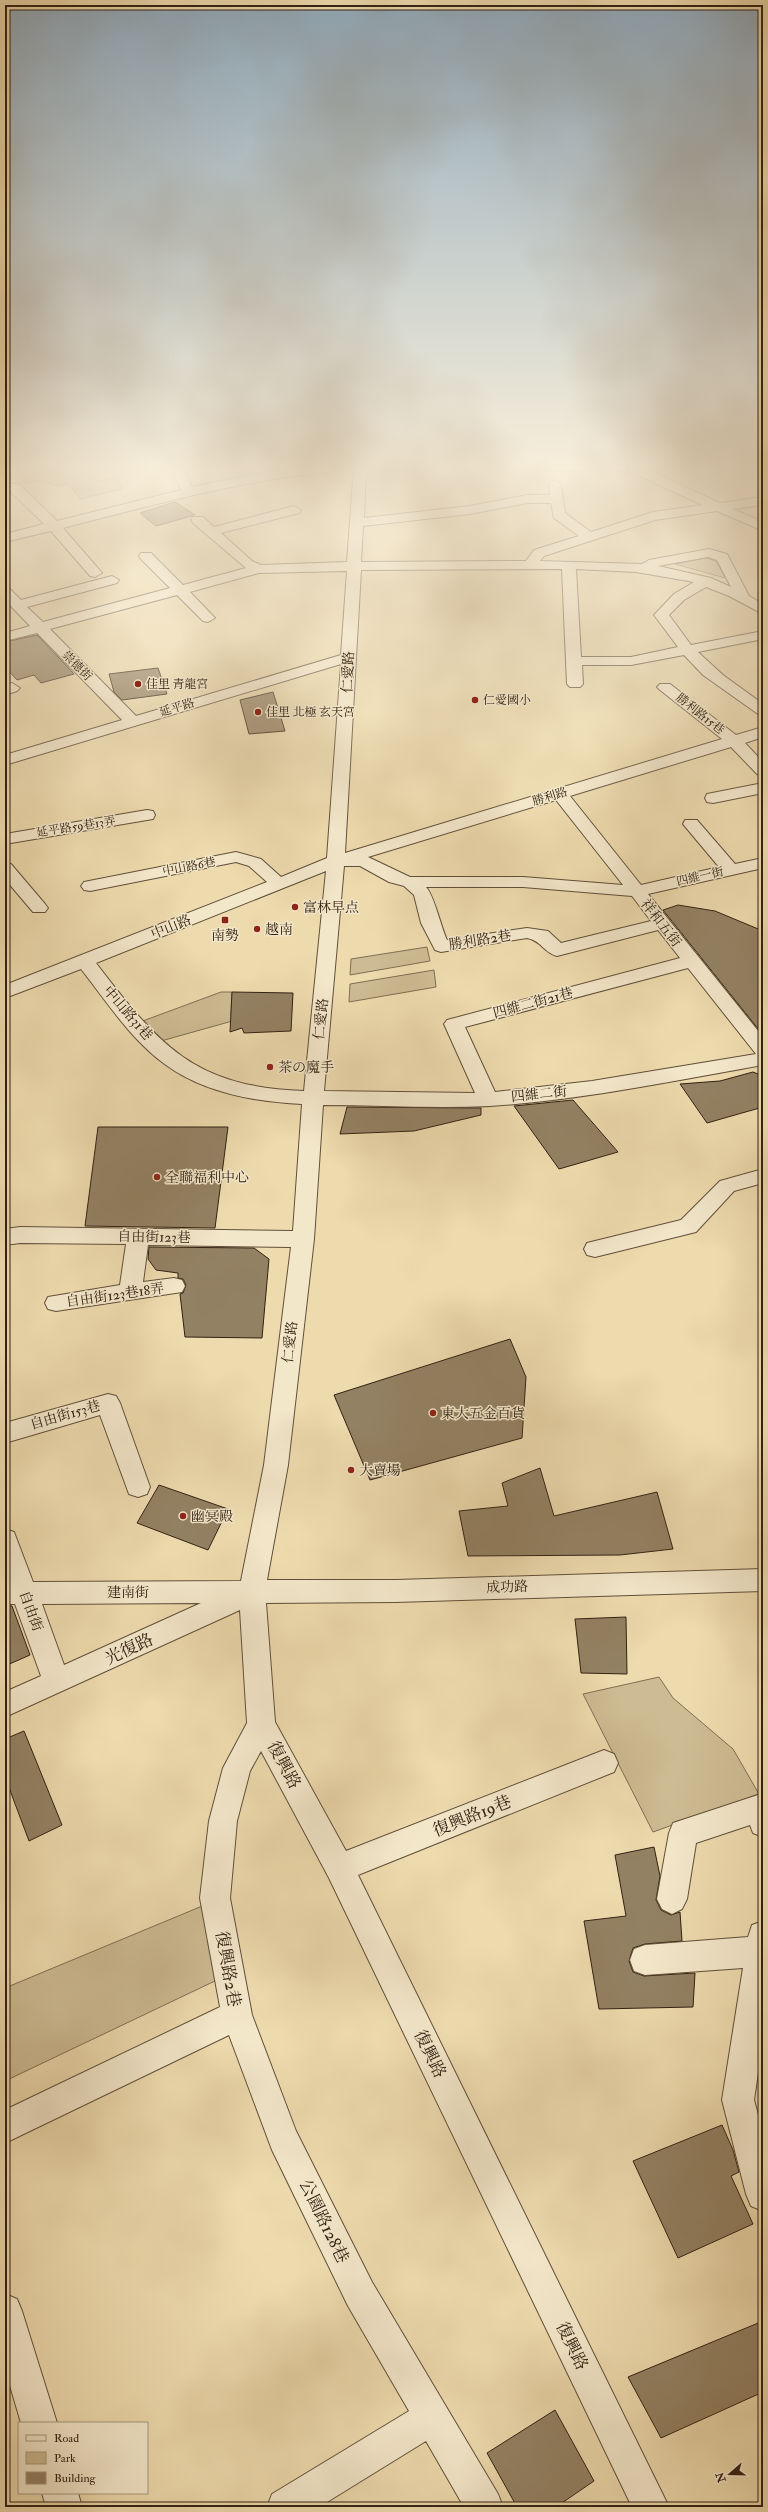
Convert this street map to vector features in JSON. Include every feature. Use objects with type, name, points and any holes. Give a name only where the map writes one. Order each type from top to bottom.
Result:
[{"type":"street","points":[[17,605],[96,584]]},
{"type":"street","points":[[174,584],[208,618]]},
{"type":"street","points":[[5,637],[202,584]]},
{"type":"street","name":"仁愛路","points":[[252,1592],[276,1465],[303,1239],[313,1098],[336,861],[352,584]]},
{"type":"street","points":[[570,584],[575,684]]},
{"type":"street","points":[[701,584],[679,597],[661,615],[712,674],[763,711]]},
{"type":"street","points":[[715,584],[744,595],[763,610]]},
{"type":"street","points":[[738,584],[744,595]]},
{"type":"street","name":"祟德街","points":[[5,592],[38,628],[133,722]]},
{"type":"street","points":[[574,661],[630,661],[688,648],[763,635]]},
{"type":"street","name":"延平路","points":[[5,760],[349,657]]},
{"type":"street","name":"勝利路15巷","points":[[665,687],[734,742],[763,771]]},
{"type":"street","name":"勝利路","points":[[336,861],[763,732]]},
{"type":"street","points":[[713,798],[763,788]]},
{"type":"street","name":"祥和五街","points":[[560,794],[661,924],[763,1050]]},
{"type":"street","name":"延平路59巷13弄","points":[[5,839],[147,815]]},
{"type":"street","points":[[691,824],[731,870]]},
{"type":"street","name":"中山路6巷","points":[[90,886],[236,858],[247,858],[257,863],[278,884]]},
{"type":"street","points":[[336,861],[363,861],[395,878],[410,882]]},
{"type":"street","name":"中山路","points":[[5,992],[336,861]]},
{"type":"street","name":"四維一街","points":[[410,882],[523,882],[636,891],[763,863]]},
{"type":"street","points":[[5,868],[39,908]]},
{"type":"street","name":"勝利路2巷","points":[[410,882],[422,893],[430,922],[442,946],[527,933],[542,935],[557,950],[661,924]]},
{"type":"street","name":"中山路31巷","points":[[85,961],[143,1035],[186,1069],[221,1084],[254,1094],[313,1098]]},
{"type":"street","name":"四維二街21巷","points":[[488,1099],[454,1024],[691,961]]},
{"type":"street","name":"四維二街","points":[[313,1098],[488,1099],[558,1092],[763,1059]]},
{"type":"street","points":[[595,1249],[688,1226],[727,1186],[763,1176]]},
{"type":"street","name":"自由街123巷","points":[[5,1237],[20,1235],[303,1239]]},
{"type":"street","points":[[130,1293],[138,1237]]},
{"type":"street","name":"自由街123巷18弄","points":[[56,1303],[174,1286]]},
{"type":"street","name":"自由街153巷","points":[[5,1433],[108,1403],[138,1487]]},
{"type":"street","name":"自由街","points":[[5,1540],[14,1592],[57,1682]]},
{"type":"street","name":"成功路","points":[[252,1592],[396,1591],[763,1580]]},
{"type":"street","name":"建南街","points":[[14,1592],[252,1592]]},
{"type":"street","name":"光復路","points":[[5,1705],[252,1592]]},
{"type":"street","name":"復興路","points":[[252,1592],[261,1724],[339,1868],[651,2507]]},
{"type":"street","name":"復興路2巷","points":[[5,2127],[237,2015],[215,1898],[223,1821],[237,1768],[261,1724]]},
{"type":"street","name":"復興路19巷","points":[[339,1868],[604,1763]]},
{"type":"street","points":[[672,1899],[683,1833],[758,1809],[763,1823]]},
{"type":"street","points":[[645,1960],[762,1943],[738,2100],[763,2194]]},
{"type":"street","name":"公園路128巷","points":[[237,2015],[283,2139],[360,2294],[485,2507]]},
{"type":"street","points":[[5,2311],[39,2422]]},
{"type":"street","points":[[285,2507],[433,2417]]},
{"type":"street","points":[[60,2494],[64,2507]]},
{"type":"green space","points":[[427,947],[430,961],[350,975],[351,959]]},
{"type":"green space","points":[[434,970],[436,987],[349,1002],[350,984]]},
{"type":"green space","points":[[221,992],[232,992],[231,1015],[236,1020],[161,1041],[140,1022]]},
{"type":"green space","points":[[659,1677],[673,1698],[733,1749],[759,1794],[653,1832],[583,1694]]},
{"type":"green space","points":[[207,1904],[217,1980],[5,2081],[5,1988]]},
{"type":"building","points":[[37,635],[74,674],[41,683],[34,675],[17,680],[5,667],[5,642]]},
{"type":"building","name":"佳里 青龍宮","points":[[158,668],[167,694],[122,700],[114,692],[109,674]]},
{"type":"building","name":"佳里 北極 玄天宮","points":[[273,692],[285,731],[249,734],[240,700]]},
{"type":"building","points":[[678,905],[715,911],[763,931],[763,1035],[663,910]]},
{"type":"building","points":[[232,992],[293,993],[291,1031],[244,1033],[242,1028],[230,1032]]},
{"type":"building","points":[[753,1072],[763,1076],[763,1107],[707,1123],[680,1084],[720,1081]]},
{"type":"building","points":[[573,1100],[618,1152],[559,1169],[514,1106]]},
{"type":"building","points":[[347,1107],[481,1108],[481,1115],[414,1131],[340,1134]]},
{"type":"building","name":"全聯福利中心","points":[[98,1127],[228,1127],[215,1228],[85,1226]]},
{"type":"building","points":[[149,1247],[254,1248],[269,1259],[262,1338],[185,1337],[180,1294],[183,1293],[186,1285],[183,1279],[178,1278],[178,1273],[156,1270],[148,1259]]},
{"type":"building","name":"東大五金百貨","points":[[510,1339],[526,1377],[522,1438],[370,1480],[334,1395]]},
{"type":"building","points":[[540,1468],[554,1516],[657,1492],[673,1549],[620,1555],[468,1556],[459,1511],[508,1506],[502,1483]]},
{"type":"building","name":"幽冥殿","points":[[159,1485],[228,1509],[208,1550],[137,1523]]},
{"type":"building","points":[[5,1606],[12,1606],[30,1655],[5,1666]]},
{"type":"building","points":[[626,1617],[627,1674],[581,1673],[575,1619]]},
{"type":"building","points":[[24,1731],[62,1825],[29,1841],[5,1777],[5,1739]]},
{"type":"building","points":[[654,1847],[660,1876],[656,1900],[661,1910],[671,1915],[680,1912],[682,1941],[645,1944],[633,1948],[629,1961],[633,1972],[644,1976],[695,1973],[693,2007],[599,2009],[584,1921],[626,1916],[615,1855]]},
{"type":"building","points":[[722,2125],[733,2150],[739,2172],[731,2176],[753,2224],[678,2258],[633,2161]]},
{"type":"building","points":[[763,2321],[763,2392],[661,2438],[628,2377]]},
{"type":"building","points":[[555,2410],[594,2481],[556,2507],[517,2507],[487,2453]]},
{"type":"place","name":"佳里 青龍宮","points":[[138,684]]},
{"type":"place","name":"仁愛國小","points":[[475,700]]},
{"type":"place","name":"佳里 北極 玄天宮","points":[[258,712]]},
{"type":"place","name":"富林早点","points":[[295,907]]},
{"type":"place","name":"南勢","points":[[225,920]]},
{"type":"place","name":"越南","points":[[257,929]]},
{"type":"place","name":"茶の魔手","points":[[270,1067]]},
{"type":"place","name":"全聯福利中心","points":[[157,1177]]},
{"type":"place","name":"東大五金百貨","points":[[433,1413]]},
{"type":"place","name":"大賣場","points":[[351,1470]]},
{"type":"place","name":"幽冥殿","points":[[183,1516]]}]
